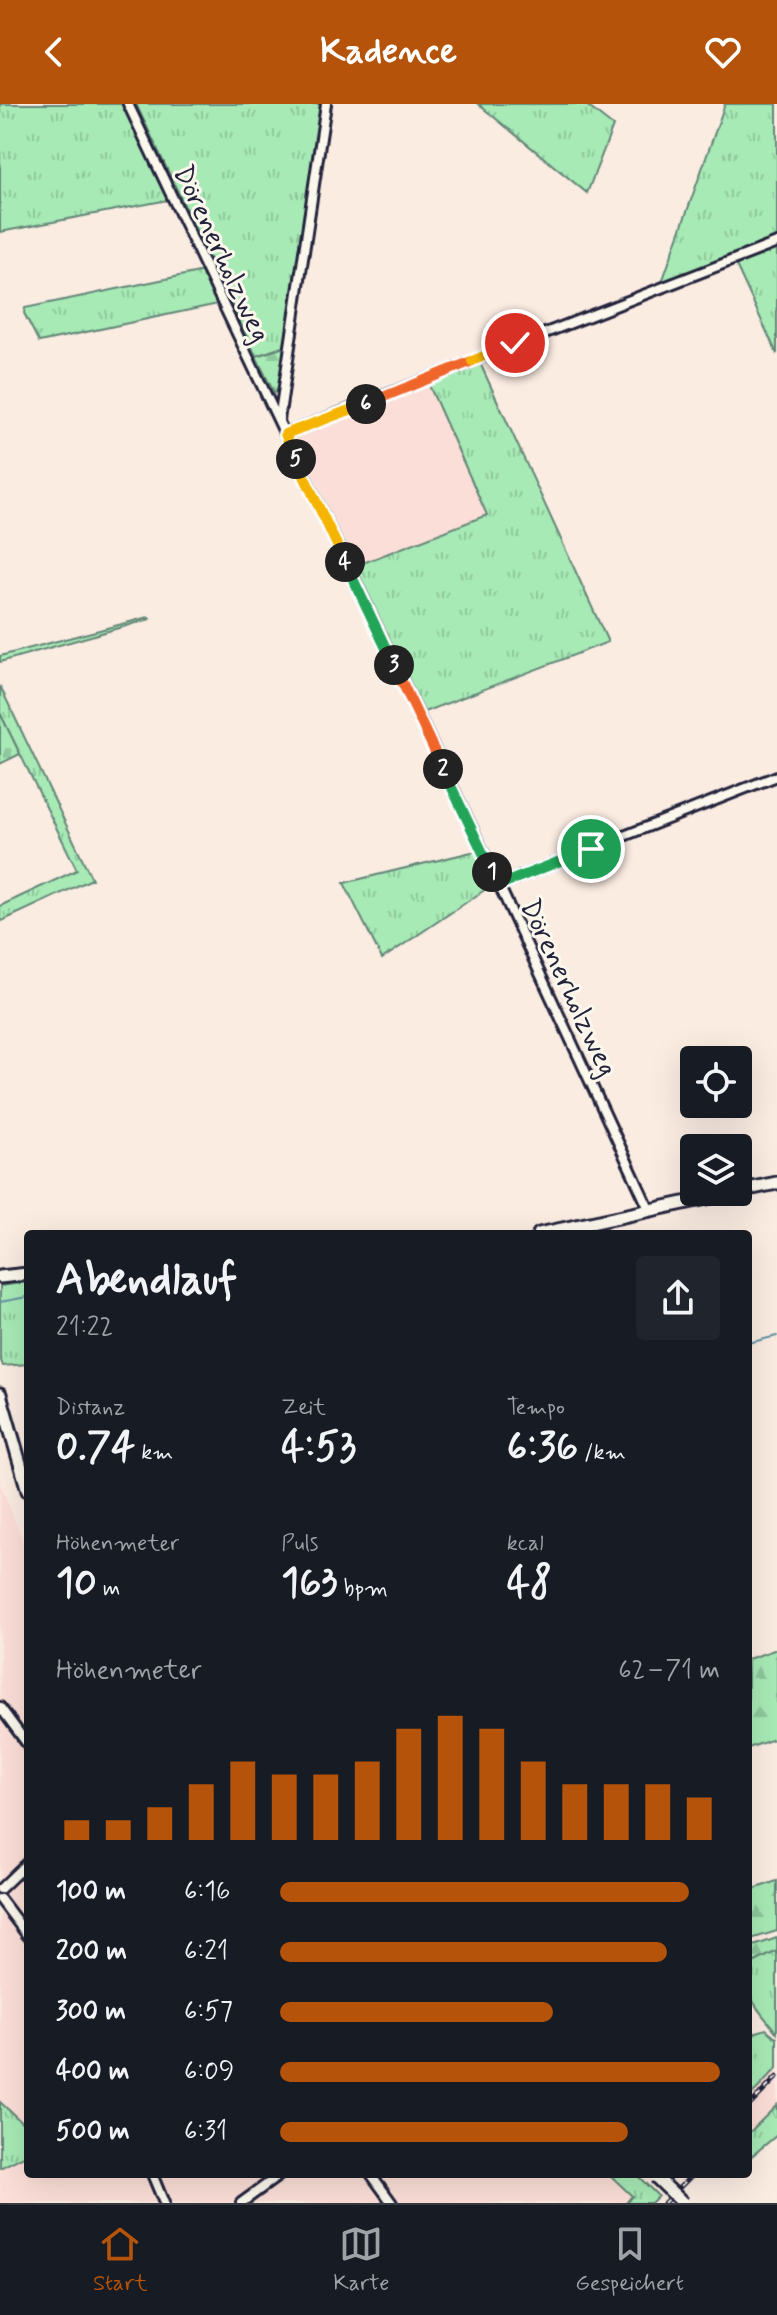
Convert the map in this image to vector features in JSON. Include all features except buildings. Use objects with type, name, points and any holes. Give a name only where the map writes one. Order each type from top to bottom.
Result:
[{"type":"main road","points":[[752,1189],[777,1183]]},
{"type":"main road","points":[[558,1230],[680,1204]]},
{"type":"main road","points":[[0,1275],[24,1274]]},
{"type":"main road","points":[[0,1394],[24,1477]]},
{"type":"main road","points":[[656,2178],[683,2203]]},
{"type":"street","name":"Dörenerholzweg","points":[[128,104],[499,885],[650,1211]]},
{"type":"street","name":"Dörenerholzweg","points":[[279,420],[326,104]]},
{"type":"street","points":[[285,434],[777,243]]},
{"type":"street","points":[[499,885],[777,776]]},
{"type":"street","points":[[0,1707],[24,1740]]},
{"type":"street","points":[[0,1889],[24,1866]]},
{"type":"street","points":[[0,1899],[24,1931]]},
{"type":"street","points":[[154,2178],[164,2203]]},
{"type":"street","points":[[241,2203],[275,2178]]},
{"type":"street","points":[[374,2178],[392,2203]]},
{"type":"shaded area","points":[[428,383],[487,515],[353,567],[292,439],[293,434]]},
{"type":"shaded area","points":[[0,1483],[24,1544],[24,2178],[624,2178],[638,2203],[0,2203]]},
{"type":"shaded area","points":[[777,2068],[777,2105],[752,2130],[752,2095]]},
{"type":"green space","points":[[0,104],[124,104],[168,200],[0,232]]},
{"type":"green space","points":[[136,104],[322,104],[288,345],[256,356]]},
{"type":"green space","points":[[478,104],[585,104],[613,126],[587,193]]},
{"type":"green space","points":[[725,104],[777,104],[777,240],[661,285]]},
{"type":"green space","points":[[777,247],[777,354],[735,263]]},
{"type":"green space","points":[[204,271],[218,304],[39,342],[24,313],[25,308]]},
{"type":"green space","points":[[288,346],[282,390],[274,393],[256,356]]},
{"type":"green space","points":[[480,363],[608,642],[424,712],[355,566],[487,515],[428,383]]},
{"type":"green space","points":[[150,619],[0,662],[0,656]]},
{"type":"green space","points":[[0,686],[92,879],[0,922],[0,906],[77,870],[0,713]]},
{"type":"green space","points":[[0,713],[20,754],[0,764]]},
{"type":"green space","points":[[476,851],[492,885],[382,959],[344,883]]},
{"type":"green space","points":[[24,1283],[24,1364],[3,1366],[0,1358],[0,1286]]},
{"type":"green space","points":[[777,1649],[777,1738],[752,1747],[752,1658]]},
{"type":"green space","points":[[777,1881],[777,1931],[752,1939],[752,1890]]},
{"type":"green space","points":[[777,1938],[777,1951],[752,1964],[752,1947]]},
{"type":"green space","points":[[777,1951],[777,2033],[753,2001],[752,1964]]},
{"type":"green space","points":[[766,2029],[777,2038],[777,2068],[752,2095],[752,2035]]},
{"type":"green space","points":[[0,2102],[24,2124],[24,2156],[0,2168]]},
{"type":"green space","points":[[777,2105],[777,2135],[752,2156],[752,2130]]},
{"type":"green space","points":[[613,2178],[640,2178],[658,2196],[651,2203],[626,2203],[632,2196]]},
{"type":"waterway","points":[[0,1302],[24,1298]]},
{"type":"waterway","points":[[752,1342],[777,1336]]},
{"type":"railway","points":[[752,2103],[777,2077]]},
{"type":"railway","points":[[664,2203],[689,2178]]},
{"type":"route","points":[[515,343],[424,382],[285,434],[499,885],[591,849]]}]
